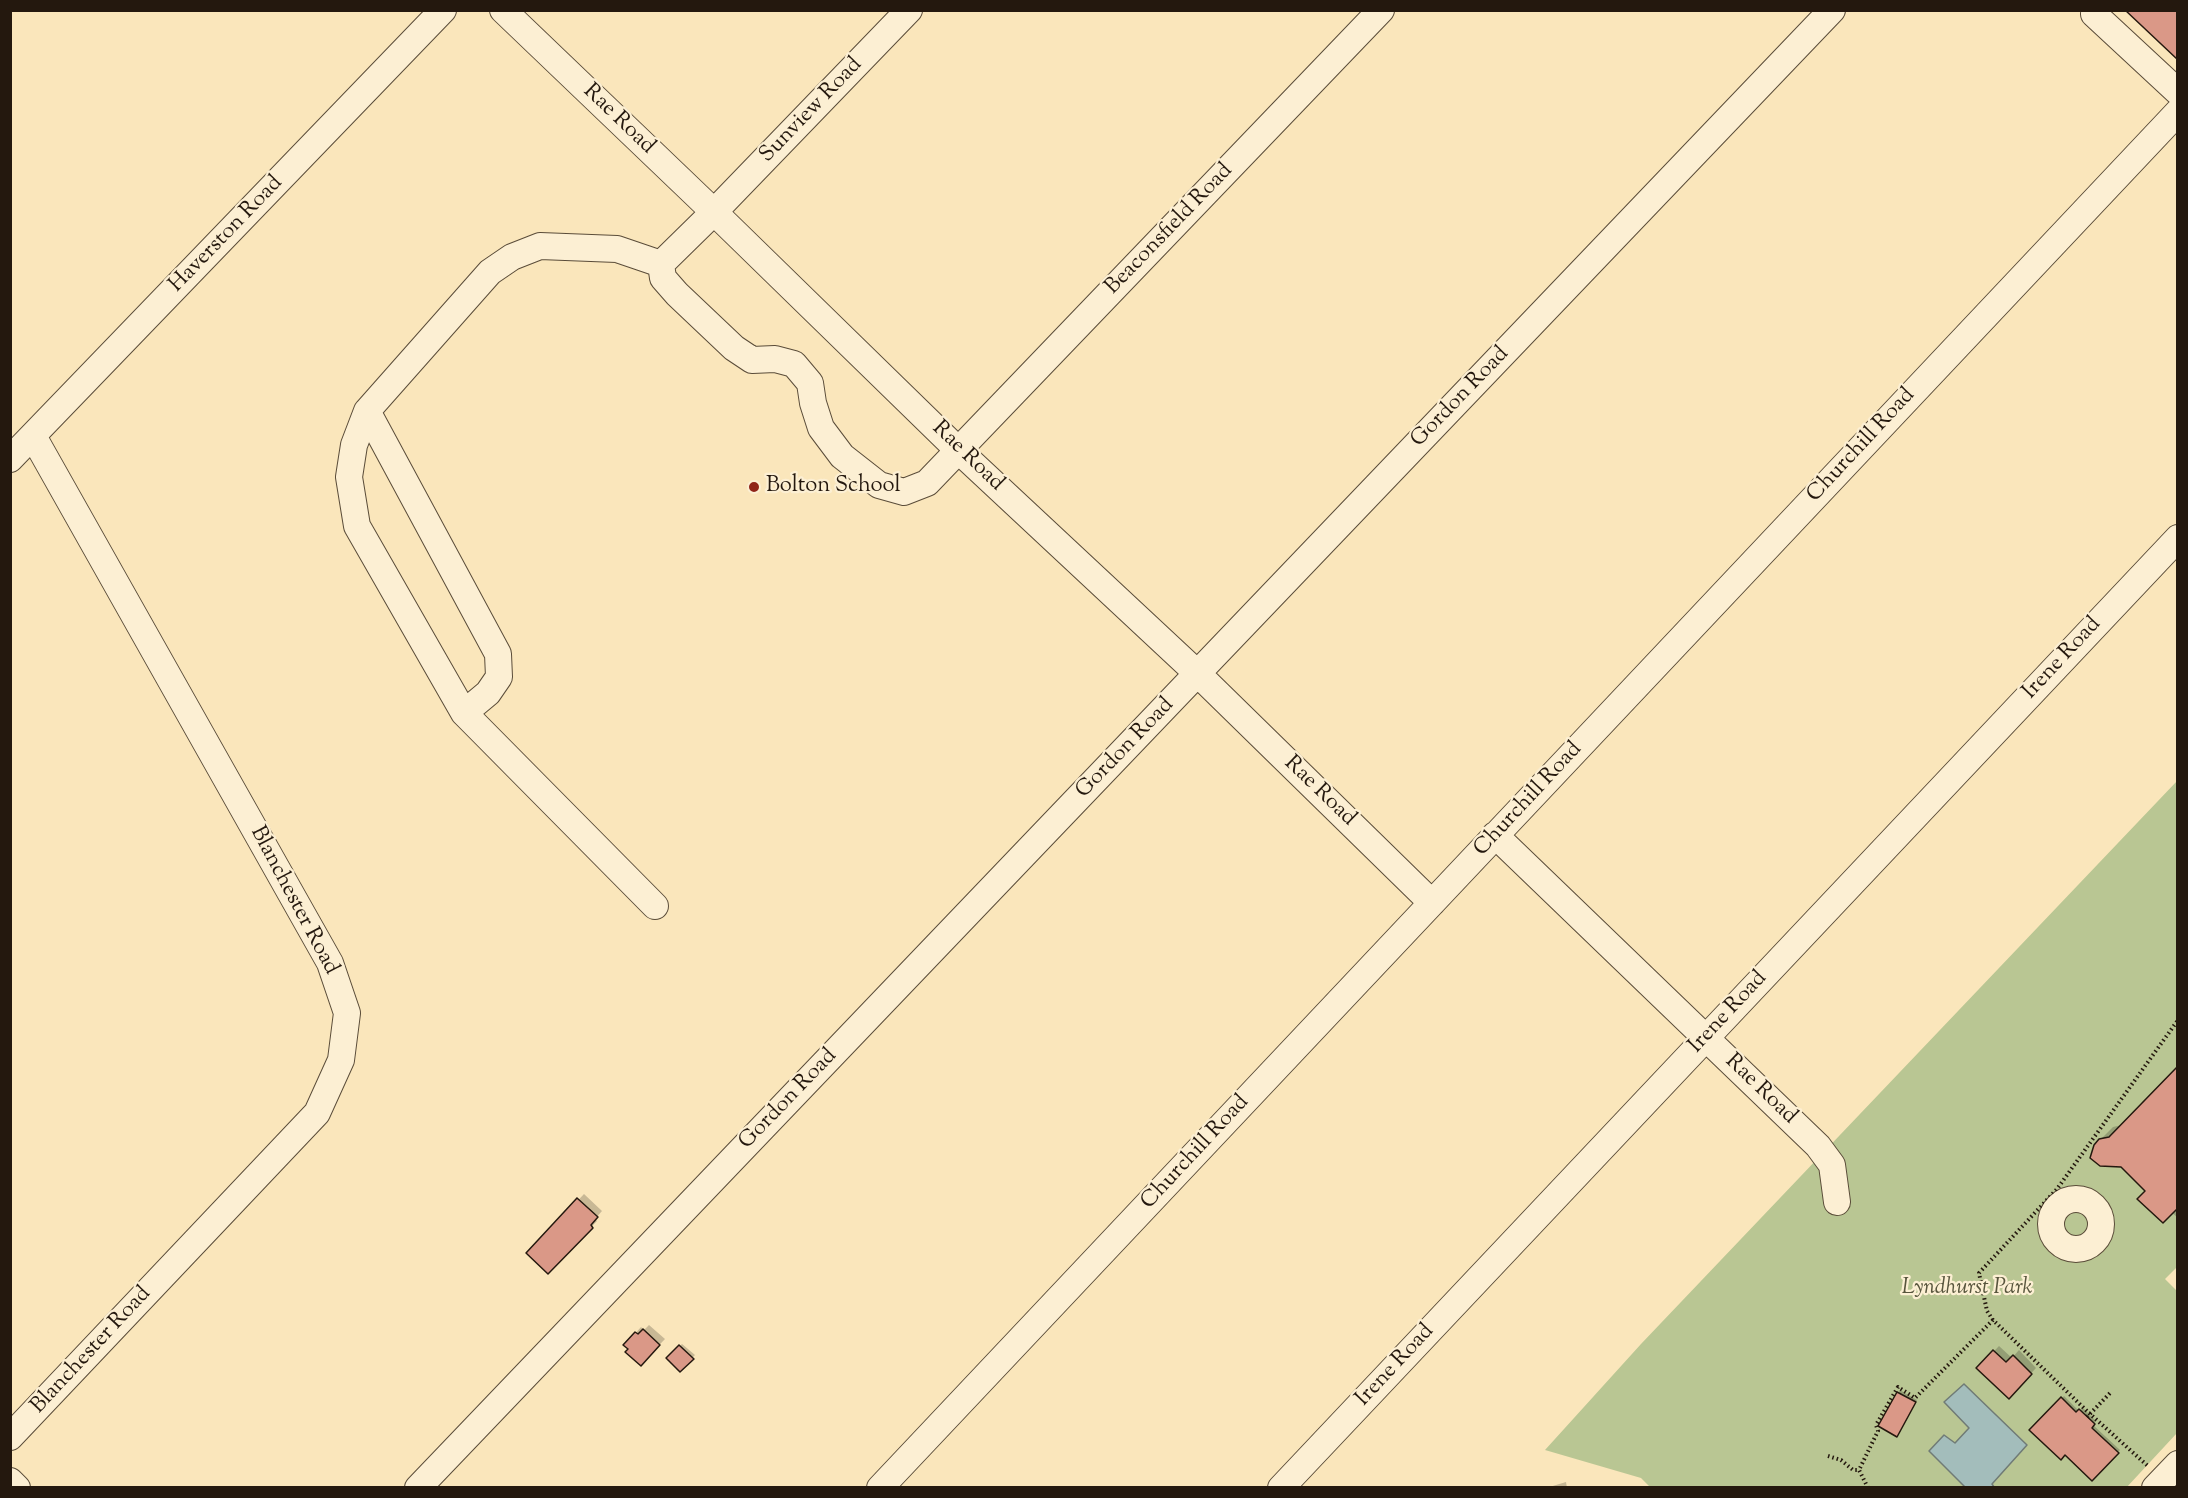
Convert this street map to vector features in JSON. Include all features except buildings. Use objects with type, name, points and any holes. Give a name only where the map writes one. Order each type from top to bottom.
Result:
[{"type":"street","name":"Haverston Road","points":[[10,459],[443,10]]},
{"type":"street","name":"Rae Road","points":[[503,10],[958,450],[1198,674],[1432,903]]},
{"type":"street","name":"Sunview Road","points":[[661,264],[909,10]]},
{"type":"street","name":"Beaconsfield Road","points":[[661,264],[663,278],[734,348],[752,360],[776,359],[794,364],[810,383],[813,403],[821,428],[842,456],[879,485],[904,492],[927,483],[1381,10]]},
{"type":"street","name":"Gordon Road","points":[[418,1488],[1832,10]]},
{"type":"street","points":[[2094,14],[2178,92]]},
{"type":"street","name":"Churchill Road","points":[[880,1488],[2178,112]]},
{"type":"street","points":[[655,906],[464,714],[357,526],[350,477],[354,445],[368,411],[490,272],[512,257],[540,246],[617,249],[661,264]]},
{"type":"street","points":[[368,411],[498,654],[500,677],[488,693],[464,714]]},
{"type":"street","name":"Blanchester Road","points":[[10,1437],[317,1113],[341,1060],[347,1013],[328,959],[33,436]]},
{"type":"street","name":"Irene Road","points":[[1281,1488],[2178,537]]},
{"type":"street","name":"Rae Road","points":[[1495,835],[1818,1146],[1832,1165],[1837,1202]]},
{"type":"street","points":[[2152,1477],[2178,1464]]},
{"type":"street","points":[[10,1481],[17,1488]]},
{"type":"path","points":[[2152,1477],[1993,1320],[1987,1311],[1979,1273],[2057,1189],[2178,1020]]},
{"type":"path","points":[[1859,1470],[1878,1431],[1876,1425],[1898,1387],[1915,1398],[1993,1320]]},
{"type":"path","points":[[2089,1415],[2111,1392]]},
{"type":"path","points":[[1828,1456],[1841,1460],[1853,1470],[1859,1470]]},
{"type":"path","points":[[1859,1470],[1868,1488]]},
{"type":"green space","name":"Lyndhurst Park","points":[[2177,781],[2178,1266],[2165,1279],[2177,1291],[2177,1433],[2126,1488],[1650,1487],[1641,1478],[1545,1450],[1641,1344]]},
{"type":"water","points":[[1964,1384],[2027,1445],[1992,1484],[1994,1487],[1965,1487],[1929,1451],[1944,1435],[1955,1443],[1969,1428],[1944,1402]]},
{"type":"place","name":"Bolton School","points":[[754,487]]}]
